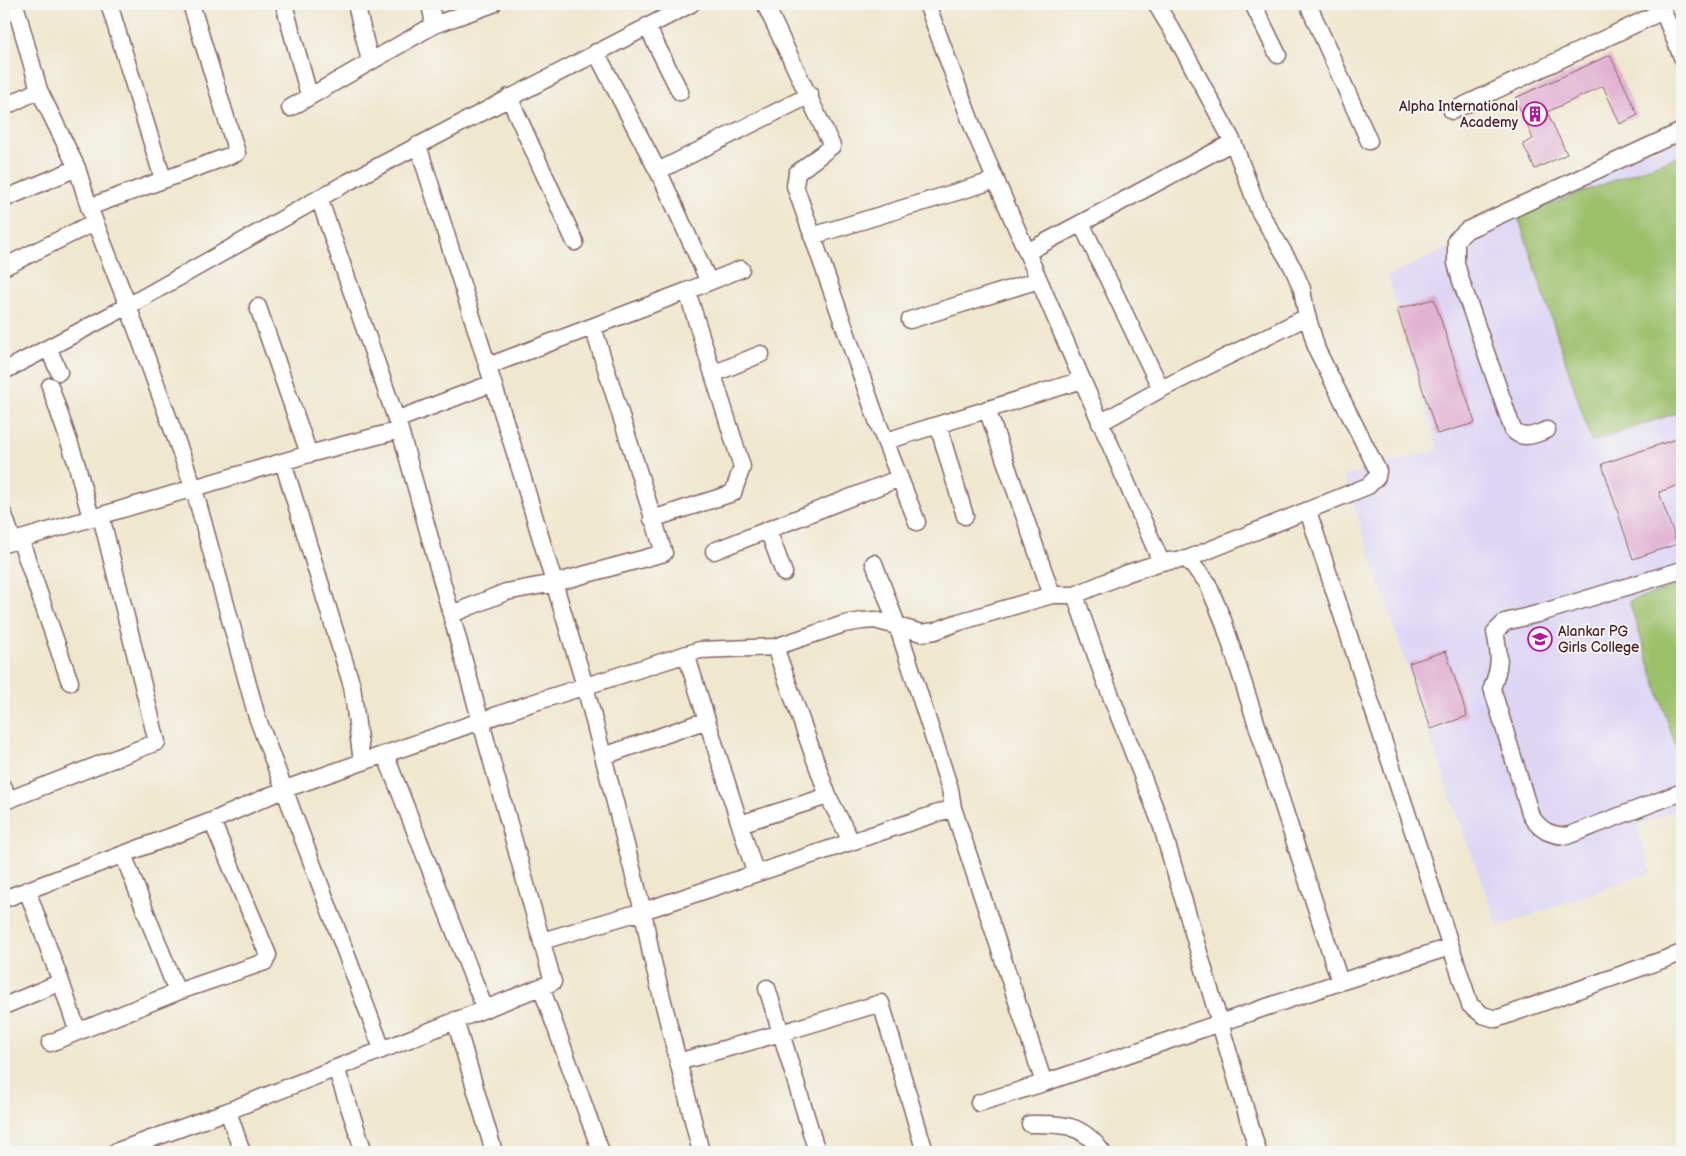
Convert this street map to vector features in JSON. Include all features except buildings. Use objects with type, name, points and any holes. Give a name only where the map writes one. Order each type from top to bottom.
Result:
[{"type":"street","points":[[15,4],[38,90],[77,168],[89,207],[128,306],[194,489],[257,717],[382,1049]]},
{"type":"street","points":[[108,4],[163,179]]},
{"type":"street","points":[[89,207],[237,153],[191,4]]},
{"type":"street","points":[[284,4],[309,95]]},
{"type":"street","points":[[356,4],[370,61]]},
{"type":"street","points":[[430,4],[434,26]]},
{"type":"street","points":[[290,108],[309,95],[434,26],[493,4]]},
{"type":"street","points":[[4,371],[128,306],[319,198],[418,145],[691,4]]},
{"type":"street","points":[[764,4],[810,95],[832,146],[797,173],[794,186],[917,522]]},
{"type":"street","points":[[927,4],[1026,252],[1161,562]]},
{"type":"street","points":[[4,899],[212,821],[285,788],[585,686],[686,654],[700,650],[774,647],[844,624],[875,620],[922,633],[935,631],[968,619],[1052,595],[1075,595],[1161,562],[1187,558],[1368,486],[1377,477],[1378,471],[1317,350],[1307,317],[1302,289],[1293,268],[1259,211],[1233,142],[1178,40],[1156,4]]},
{"type":"street","points":[[1253,4],[1278,55]]},
{"type":"street","points":[[1308,4],[1369,141]]},
{"type":"street","points":[[1452,111],[1661,7],[1682,57]]},
{"type":"street","points":[[647,26],[680,92]]},
{"type":"street","points":[[596,52],[658,171],[708,282]]},
{"type":"street","points":[[4,107],[38,90]]},
{"type":"street","points":[[658,171],[810,95]]},
{"type":"street","points":[[509,97],[575,242]]},
{"type":"street","points":[[1548,430],[1527,436],[1517,434],[1513,430],[1460,278],[1456,263],[1456,240],[1467,230],[1682,131]]},
{"type":"street","points":[[1026,252],[1233,142]]},
{"type":"street","points":[[418,145],[488,366],[585,686],[702,1152]]},
{"type":"street","points":[[4,199],[77,168]]},
{"type":"street","points":[[812,236],[996,180]]},
{"type":"street","points":[[116,1152],[228,1111],[553,982],[398,425],[319,198]]},
{"type":"street","points":[[4,267],[95,222]]},
{"type":"street","points":[[1081,223],[1162,389]]},
{"type":"street","points":[[488,366],[741,269]]},
{"type":"street","points":[[910,320],[1039,280]]},
{"type":"street","points":[[652,519],[733,493],[742,467],[687,291]]},
{"type":"street","points":[[258,307],[309,454]]},
{"type":"street","points":[[1100,423],[1162,389],[1307,317]]},
{"type":"street","points":[[452,614],[506,592],[554,583],[664,553],[593,327]]},
{"type":"street","points":[[4,788],[8,800],[157,742],[96,517],[76,462],[48,348]]},
{"type":"street","points":[[713,374],[761,354]]},
{"type":"street","points":[[886,441],[1082,380]]},
{"type":"street","points":[[12,542],[194,489],[398,425],[493,383]]},
{"type":"street","points":[[987,409],[1052,595]]},
{"type":"street","points":[[938,425],[965,516]]},
{"type":"street","points":[[283,462],[352,686],[362,762]]},
{"type":"street","points":[[714,551],[900,478]]},
{"type":"street","points":[[1308,511],[1470,1005],[1484,1016],[1496,1019],[1682,953]]},
{"type":"street","points":[[4,515],[12,542],[70,682]]},
{"type":"street","points":[[768,530],[784,573]]},
{"type":"street","points":[[1187,558],[1207,582],[1223,620],[1340,982]]},
{"type":"street","points":[[874,562],[897,625],[950,789],[953,808],[1044,1084]]},
{"type":"street","points":[[1682,570],[1505,622],[1495,632],[1500,657],[1492,688],[1531,816],[1538,827],[1552,835],[1567,836],[1682,792]]},
{"type":"street","points":[[1075,595],[1102,674],[1161,824],[1222,1024],[1258,1152]]},
{"type":"street","points":[[774,647],[828,796],[851,841]]},
{"type":"street","points":[[686,654],[755,872]]},
{"type":"street","points":[[604,756],[707,720]]},
{"type":"street","points":[[385,754],[486,1009]]},
{"type":"street","points":[[740,824],[828,796]]},
{"type":"street","points":[[542,941],[643,911],[755,872],[953,808]]},
{"type":"street","points":[[50,1043],[177,992],[265,962],[268,955],[212,821]]},
{"type":"street","points":[[123,854],[177,992]]},
{"type":"street","points":[[27,890],[62,982],[74,1024],[82,1030]]},
{"type":"street","points":[[979,1103],[1044,1084],[1340,982],[1450,947]]},
{"type":"street","points":[[4,1006],[62,982]]},
{"type":"street","points":[[541,987],[601,1152]]},
{"type":"street","points":[[767,988],[817,1152]]},
{"type":"street","points":[[678,1062],[881,1003],[925,1152]]},
{"type":"street","points":[[455,1020],[494,1152]]},
{"type":"street","points":[[336,1068],[364,1152]]},
{"type":"street","points":[[228,1111],[242,1152]]},
{"type":"street","points":[[1030,1124],[1063,1124],[1081,1131],[1093,1139],[1102,1152]]},
{"type":"shaded area","name":"Alankar PG Girls College","points":[[1682,142],[1682,807],[1637,827],[1651,872],[1499,927],[1452,802],[1344,476],[1438,450],[1388,276],[1530,210],[1642,152]]},
{"type":"green space","points":[[1682,155],[1682,411],[1592,442],[1518,216]]},
{"type":"green space","points":[[1682,584],[1682,766],[1629,601]]},
{"type":"place","name":"Alpha International Academy","points":[[1535,114]]},
{"type":"place","name":"Alankar PG Girls College","points":[[1540,639]]}]
